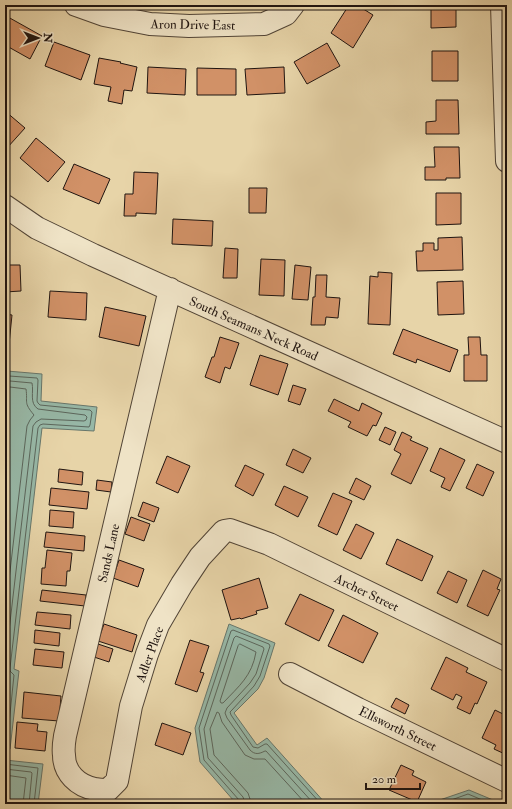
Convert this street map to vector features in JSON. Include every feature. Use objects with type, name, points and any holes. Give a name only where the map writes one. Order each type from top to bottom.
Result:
[{"type":"street","name":"Aron Drive East","points":[[76,5],[104,15],[150,24],[189,26],[264,24],[290,9]]},
{"type":"street","points":[[502,5],[507,161]]},
{"type":"street","name":"South Seamans Neck Road","points":[[5,206],[37,228],[92,255],[507,442]]},
{"type":"street","name":"Sands Lane","points":[[112,797],[83,786],[67,770],[64,757],[64,736],[170,289]]},
{"type":"street","name":"Archer Street","points":[[224,531],[230,530],[269,544],[507,660]]},
{"type":"street","name":"Adler Place","points":[[112,797],[117,781],[131,706],[147,654],[158,625],[200,557],[224,531]]},
{"type":"street","name":"Ellsworth Street","points":[[290,674],[358,710],[507,781]]},
{"type":"water","points":[[7,371],[42,374],[41,401],[97,407],[94,431],[42,428],[14,669],[19,671],[10,749],[5,749],[5,390]]},
{"type":"water","points":[[229,624],[275,643],[264,678],[258,689],[234,713],[257,745],[267,738],[326,804],[238,804],[200,762],[195,728]]},
{"type":"water","points":[[5,760],[43,764],[38,804],[5,804]]},
{"type":"water","points":[[469,790],[493,800],[492,804],[428,804]]},
{"type":"building","points":[[349,5],[357,5],[373,15],[353,48],[331,33]]},
{"type":"building","points":[[431,5],[456,5],[456,27],[431,28]]},
{"type":"building","points":[[8,17],[42,36],[30,59],[5,45],[5,24]]},
{"type":"building","points":[[54,42],[90,55],[81,80],[45,66]]},
{"type":"building","points":[[327,43],[340,66],[307,84],[294,62]]},
{"type":"building","points":[[432,51],[458,51],[458,81],[432,81]]},
{"type":"building","points":[[99,58],[137,67],[132,91],[124,90],[122,104],[108,101],[111,87],[94,84]]},
{"type":"building","points":[[148,67],[186,69],[185,95],[147,93]]},
{"type":"building","points":[[284,67],[285,93],[247,95],[245,69]]},
{"type":"building","points":[[197,68],[236,69],[236,95],[197,95]]},
{"type":"building","points":[[436,100],[458,100],[459,134],[426,134],[426,122],[436,121]]},
{"type":"building","points":[[5,111],[25,128],[7,148],[5,146]]},
{"type":"building","points":[[36,138],[65,162],[48,182],[20,158]]},
{"type":"building","points":[[434,147],[459,147],[460,178],[425,180],[425,167],[435,167]]},
{"type":"building","points":[[74,164],[110,179],[99,204],[63,189]]},
{"type":"building","points":[[134,172],[158,173],[156,214],[136,213],[136,216],[124,216],[125,194],[133,194]]},
{"type":"building","points":[[249,188],[267,188],[266,213],[249,213]]},
{"type":"building","points":[[436,193],[461,193],[461,224],[436,225]]},
{"type":"building","points":[[173,219],[213,221],[212,246],[172,244]]},
{"type":"building","points":[[462,237],[463,270],[417,271],[416,251],[423,251],[423,243],[434,243],[434,250],[438,250],[438,238]]},
{"type":"building","points":[[225,248],[238,249],[237,278],[223,278]]},
{"type":"building","points":[[261,259],[285,260],[284,296],[259,295]]},
{"type":"building","points":[[5,265],[20,265],[21,291],[5,292]]},
{"type":"building","points":[[295,265],[311,267],[308,300],[292,299]]},
{"type":"building","points":[[378,272],[392,273],[390,325],[368,324],[370,276],[378,277]]},
{"type":"building","points":[[316,275],[327,275],[326,297],[340,298],[338,318],[326,317],[325,325],[311,325]]},
{"type":"building","points":[[463,281],[464,314],[438,315],[437,282]]},
{"type":"building","points":[[50,291],[87,293],[86,320],[48,317]]},
{"type":"building","points":[[105,307],[146,316],[139,346],[99,337]]},
{"type":"building","points":[[5,314],[12,315],[8,354],[5,354]]},
{"type":"building","points":[[403,329],[458,350],[450,372],[417,359],[416,363],[393,354]]},
{"type":"building","points":[[220,337],[239,343],[230,369],[225,367],[220,383],[205,377],[212,357],[214,357]]},
{"type":"building","points":[[468,337],[480,337],[481,355],[487,355],[487,381],[464,381],[464,355],[469,355]]},
{"type":"building","points":[[260,355],[288,364],[278,395],[250,385]]},
{"type":"building","points":[[293,385],[306,389],[300,405],[288,401]]},
{"type":"building","points":[[334,399],[359,411],[362,403],[382,413],[376,426],[373,425],[367,436],[348,427],[351,422],[328,411]]},
{"type":"building","points":[[385,427],[396,432],[390,445],[379,440]]},
{"type":"building","points":[[402,432],[412,437],[410,440],[428,448],[411,484],[391,474],[401,454],[394,450]]},
{"type":"building","points":[[440,448],[465,460],[450,491],[441,487],[445,478],[430,471]]},
{"type":"building","points":[[293,449],[311,458],[303,473],[286,465]]},
{"type":"building","points":[[167,456],[190,466],[178,493],[156,483]]},
{"type":"building","points":[[477,464],[494,472],[483,496],[466,488]]},
{"type":"building","points":[[245,465],[264,474],[253,496],[235,486]]},
{"type":"building","points":[[59,469],[83,472],[82,485],[58,482]]},
{"type":"building","points":[[356,478],[371,486],[364,500],[349,493]]},
{"type":"building","points":[[97,480],[112,482],[111,492],[96,490]]},
{"type":"building","points":[[284,486],[308,497],[298,517],[275,505]]},
{"type":"building","points":[[51,488],[89,492],[87,509],[49,505]]},
{"type":"building","points":[[333,493],[352,501],[337,535],[318,526]]},
{"type":"building","points":[[143,502],[159,508],[154,522],[138,516]]},
{"type":"building","points":[[50,510],[74,512],[73,528],[49,526]]},
{"type":"building","points":[[131,517],[150,524],[144,541],[125,534]]},
{"type":"building","points":[[356,524],[374,533],[361,559],[343,550]]},
{"type":"building","points":[[46,532],[85,536],[84,551],[44,547]]},
{"type":"building","points":[[397,539],[433,556],[422,581],[386,564]]},
{"type":"building","points":[[47,550],[72,553],[70,571],[67,571],[66,586],[41,584],[42,568],[45,568]]},
{"type":"building","points":[[119,560],[144,569],[138,587],[113,578]]},
{"type":"building","points":[[483,570],[501,579],[497,589],[500,590],[488,616],[467,606]]},
{"type":"building","points":[[448,571],[467,580],[457,603],[437,593]]},
{"type":"building","points":[[259,578],[268,608],[256,611],[257,614],[241,619],[231,620],[222,590]]},
{"type":"building","points":[[42,590],[86,595],[85,606],[40,601]]},
{"type":"building","points":[[300,594],[334,610],[319,641],[285,624]]},
{"type":"building","points":[[37,612],[71,615],[70,629],[35,625]]},
{"type":"building","points":[[343,615],[378,633],[363,663],[328,646]]},
{"type":"building","points":[[104,624],[137,635],[132,652],[98,641]]},
{"type":"building","points":[[35,630],[60,633],[59,646],[34,643]]},
{"type":"building","points":[[190,640],[209,646],[200,672],[204,673],[197,692],[175,684]]},
{"type":"building","points":[[98,644],[113,649],[109,662],[94,657]]},
{"type":"building","points":[[35,649],[64,652],[62,668],[33,665]]},
{"type":"building","points":[[446,657],[468,668],[466,672],[487,682],[477,704],[475,703],[470,714],[457,708],[462,697],[456,694],[453,700],[431,689]]},
{"type":"building","points":[[24,692],[61,696],[59,721],[22,718]]},
{"type":"building","points":[[396,698],[409,705],[405,714],[391,707]]},
{"type":"building","points":[[495,710],[507,716],[507,724],[505,729],[507,730],[507,755],[494,749],[496,745],[482,738]]},
{"type":"building","points":[[17,722],[38,724],[37,731],[47,732],[45,751],[15,748]]},
{"type":"building","points":[[162,723],[191,733],[183,755],[155,745]]},
{"type":"building","points":[[401,765],[414,771],[412,775],[426,782],[417,802],[389,790]]}]
